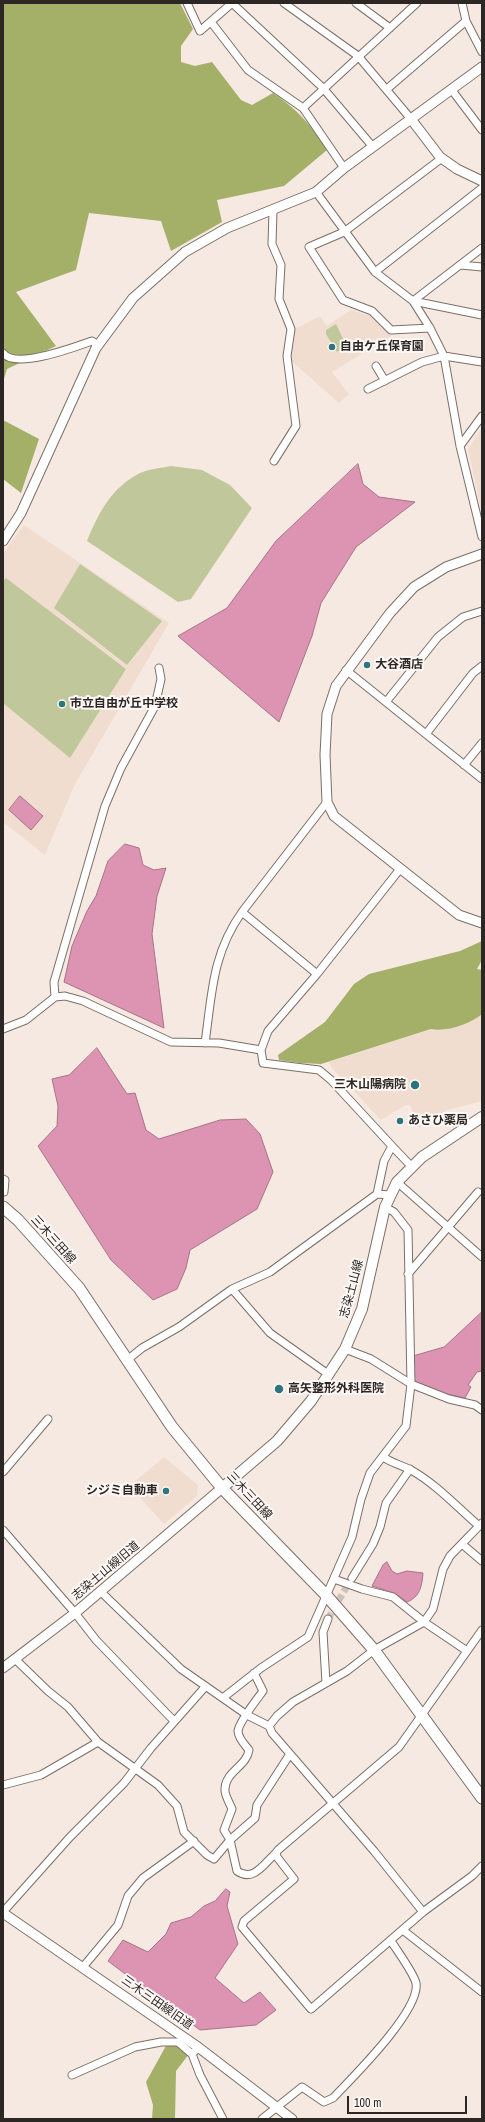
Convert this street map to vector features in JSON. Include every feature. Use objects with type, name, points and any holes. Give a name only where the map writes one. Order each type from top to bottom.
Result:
[{"type":"main road","name":"志染土山線","points":[[222,1488],[277,1441],[311,1401],[345,1349],[362,1309],[386,1207],[397,1182],[411,1166],[482,1118]]},
{"type":"main road","name":"三木三田線","points":[[3,1207],[18,1220],[79,1288],[126,1361],[172,1427],[222,1488],[326,1595],[374,1650],[482,1798]]},
{"type":"street","points":[[187,3],[200,31],[211,22],[225,6],[232,3],[323,88],[373,147]]},
{"type":"street","points":[[284,3],[358,56],[387,89],[442,158],[457,169],[482,182]]},
{"type":"street","points":[[356,3],[390,28]]},
{"type":"street","points":[[303,108],[417,3]]},
{"type":"street","points":[[462,3],[466,22],[482,52]]},
{"type":"street","points":[[211,22],[248,70],[303,108],[344,168]]},
{"type":"street","points":[[387,89],[466,22]]},
{"type":"street","points":[[3,541],[21,513],[72,398],[98,345],[133,298],[185,252],[227,228],[273,211],[316,192],[344,168],[482,67]]},
{"type":"street","points":[[451,90],[482,130]]},
{"type":"street","points":[[430,328],[391,330],[372,311],[343,300],[308,247],[344,232],[442,158]]},
{"type":"street","points":[[375,272],[482,188]]},
{"type":"street","points":[[316,192],[344,232],[375,272],[413,301],[430,328],[444,356],[460,446],[482,537]]},
{"type":"street","points":[[273,211],[272,244],[281,265],[279,299],[291,329],[286,356],[296,426],[274,461]]},
{"type":"street","points":[[413,301],[482,248]]},
{"type":"street","points":[[460,265],[482,267]]},
{"type":"street","points":[[413,301],[482,315]]},
{"type":"street","points":[[3,353],[5,356],[19,360],[38,358],[92,342],[98,345]]},
{"type":"street","points":[[368,389],[422,362],[444,356],[482,362]]},
{"type":"street","points":[[376,366],[385,381]]},
{"type":"street","points":[[460,446],[482,416]]},
{"type":"street","points":[[482,554],[446,567],[414,587],[390,613],[346,670],[336,686],[327,714],[325,755],[327,802],[334,816],[400,870],[459,915],[482,923]]},
{"type":"street","points":[[386,702],[438,637],[463,617],[482,611]]},
{"type":"street","points":[[426,734],[473,673],[482,666]]},
{"type":"street","points":[[56,997],[54,982],[106,806],[121,768],[155,706],[161,679],[160,668]]},
{"type":"street","points":[[346,670],[482,779]]},
{"type":"street","points":[[464,765],[482,743]]},
{"type":"street","points":[[205,1043],[217,960],[233,925],[327,802]]},
{"type":"street","points":[[400,870],[317,974],[268,1031],[261,1050],[263,1063],[319,1070],[331,1080],[411,1166]]},
{"type":"street","points":[[242,912],[317,974]]},
{"type":"street","points":[[3,1029],[26,1020],[56,997],[65,996],[82,1000],[171,1042],[205,1043],[261,1050]]},
{"type":"street","points":[[378,1194],[384,1162],[392,1146]]},
{"type":"street","points":[[3,1179],[5,1180],[4,1192]]},
{"type":"street","points":[[397,1182],[482,1257]]},
{"type":"street","points":[[408,1274],[449,1228],[478,1192]]},
{"type":"street","points":[[126,1361],[142,1348],[179,1327],[232,1290],[270,1272],[378,1194],[390,1195]]},
{"type":"street","points":[[224,1697],[254,1673],[308,1637],[352,1537],[361,1498],[370,1473],[406,1426],[411,1384],[408,1230],[394,1212],[386,1207]]},
{"type":"street","points":[[232,1290],[270,1333],[328,1374]]},
{"type":"street","points":[[345,1349],[371,1359],[411,1384],[449,1399],[475,1405],[482,1410]]},
{"type":"street","points":[[3,1472],[48,1419]]},
{"type":"street","points":[[269,1726],[276,1716],[293,1702],[312,1693],[326,1682],[348,1671],[374,1650],[424,1622],[433,1609],[443,1569],[450,1556],[480,1525],[427,1481],[410,1469],[391,1463],[383,1457]]},
{"type":"street","points":[[352,1578],[373,1544],[386,1503],[410,1469]]},
{"type":"street","name":"志染土山線旧道","points":[[3,1668],[75,1613],[222,1488]]},
{"type":"street","points":[[3,1530],[75,1613],[96,1640],[174,1721]]},
{"type":"street","points":[[462,1544],[482,1561]]},
{"type":"street","points":[[334,1579],[393,1597],[424,1622],[467,1651]]},
{"type":"street","points":[[100,1591],[181,1669],[205,1687],[224,1697],[247,1715],[269,1726],[272,1733],[332,1802],[423,1912]]},
{"type":"street","points":[[326,1682],[323,1632],[328,1619]]},
{"type":"street","points":[[254,1673],[263,1691],[241,1723],[238,1732],[240,1738],[249,1750],[248,1756],[231,1774],[224,1791],[232,1809],[224,1830],[230,1840],[237,1871],[251,1874],[260,1870],[276,1853],[332,1802],[399,1747],[482,1630]]},
{"type":"street","points":[[15,1659],[48,1691],[68,1707],[98,1742],[158,1785],[177,1806],[184,1832],[207,1855],[214,1859],[230,1840],[255,1818],[258,1805],[290,1754]]},
{"type":"street","points":[[3,1912],[70,1837],[124,1784],[174,1721],[205,1687]]},
{"type":"street","points":[[3,1785],[41,1775],[98,1742]]},
{"type":"street","points":[[83,1967],[118,1925],[128,1896],[143,1878],[194,1841]]},
{"type":"street","points":[[276,1853],[294,1879],[244,1921],[242,1927],[311,2009],[404,1931],[423,1912],[472,1876],[482,1866]]},
{"type":"street","name":"三木三田線旧道","points":[[3,1912],[83,1967],[195,2050],[292,2119]]},
{"type":"street","points":[[404,1931],[482,1992]]},
{"type":"street","points":[[262,2119],[302,2087],[324,2102],[333,2098],[382,2044],[413,2003],[416,1992],[416,1982],[391,1941]]},
{"type":"street","points":[[72,2075],[135,2047],[161,2042],[178,2042],[195,2050],[200,2075],[223,2119]]},
{"type":"shaded area","name":"自由ケ丘保育園","points":[[351,310],[371,316],[391,336],[332,372],[349,394],[339,403],[288,358],[295,329],[320,316],[327,326]]},
{"type":"shaded area","points":[[482,428],[482,514],[468,449]]},
{"type":"shaded area","points":[[358,464],[363,484],[379,497],[415,502],[356,547],[321,603],[312,636],[279,722],[178,636],[227,608],[276,541]]},
{"type":"shaded area","name":"市立自由が丘中学校","points":[[24,525],[169,623],[74,786],[45,855],[3,822],[3,553]]},
{"type":"shaded area","points":[[20,796],[43,816],[31,830],[9,810]]},
{"type":"shaded area","points":[[125,844],[139,848],[143,865],[154,870],[166,868],[157,896],[152,934],[164,1028],[64,982],[72,946],[87,911],[96,896],[108,861]]},
{"type":"shaded area","name":"三木山陽病院","points":[[482,1013],[482,1101],[447,1110],[419,1128],[410,1105],[404,1106],[381,1120],[332,1068],[329,1062]]},
{"type":"shaded area","points":[[97,1048],[127,1094],[135,1093],[146,1130],[159,1139],[220,1120],[246,1119],[260,1134],[273,1172],[257,1209],[190,1250],[186,1268],[177,1289],[153,1300],[111,1260],[38,1146],[57,1126],[58,1106],[52,1079],[69,1075]]},
{"type":"shaded area","points":[[482,1312],[482,1371],[477,1372],[468,1385],[471,1387],[465,1398],[442,1393],[416,1383],[414,1380],[413,1356],[444,1347]]},
{"type":"shaded area","name":"シジミ自動車","points":[[164,1457],[198,1485],[197,1496],[164,1524],[129,1486]]},
{"type":"shaded area","points":[[387,1562],[392,1571],[397,1574],[407,1571],[423,1573],[420,1590],[411,1600],[407,1602],[394,1593],[372,1586],[383,1565]]},
{"type":"shaded area","points":[[226,1889],[230,1892],[227,1906],[238,1944],[215,1978],[244,2003],[260,1992],[276,2010],[256,2025],[200,2030],[108,1961],[123,1940],[148,1952],[166,1934],[171,1923],[191,1917],[204,1906],[215,1901]]},
{"type":"green space","points":[[3,3],[180,3],[193,29],[181,46],[181,62],[195,66],[212,62],[241,100],[252,105],[273,93],[303,118],[327,150],[284,186],[217,200],[222,222],[171,251],[161,221],[89,213],[76,270],[16,292],[56,346],[7,369],[3,382]]},
{"type":"green space","points":[[336,324],[346,345],[337,352],[326,334],[326,330]]},
{"type":"green space","points":[[3,420],[39,439],[21,493],[3,479]]},
{"type":"green space","points":[[171,466],[202,470],[230,485],[252,508],[191,599],[178,602],[87,541],[101,511],[121,486],[140,473]]},
{"type":"green space","points":[[80,564],[162,621],[127,665],[54,608]]},
{"type":"green space","points":[[6,578],[126,669],[70,758],[3,703],[3,581]]},
{"type":"green space","points":[[482,941],[482,960],[477,969],[482,970],[482,1014],[477,1018],[465,1024],[451,1028],[437,1030],[431,1029],[321,1064],[279,1060],[278,1055],[325,1022],[354,984],[369,974],[460,951]]},
{"type":"green space","points":[[167,2044],[176,2045],[189,2054],[176,2071],[175,2119],[152,2119],[153,2105],[146,2082]]},
{"type":"tunnel","points":[[328,1619],[351,1579]]},
{"type":"place","name":"自由ケ丘保育園","points":[[332,347]]},
{"type":"place","name":"大谷酒店","points":[[367,665]]},
{"type":"place","name":"市立自由が丘中学校","points":[[62,704]]},
{"type":"place","name":"三木山陽病院","points":[[415,1085]]},
{"type":"place","name":"あさひ薬局","points":[[400,1121]]},
{"type":"place","name":"高矢整形外科医院","points":[[279,1389]]},
{"type":"place","name":"シジミ自動車","points":[[166,1491]]}]
